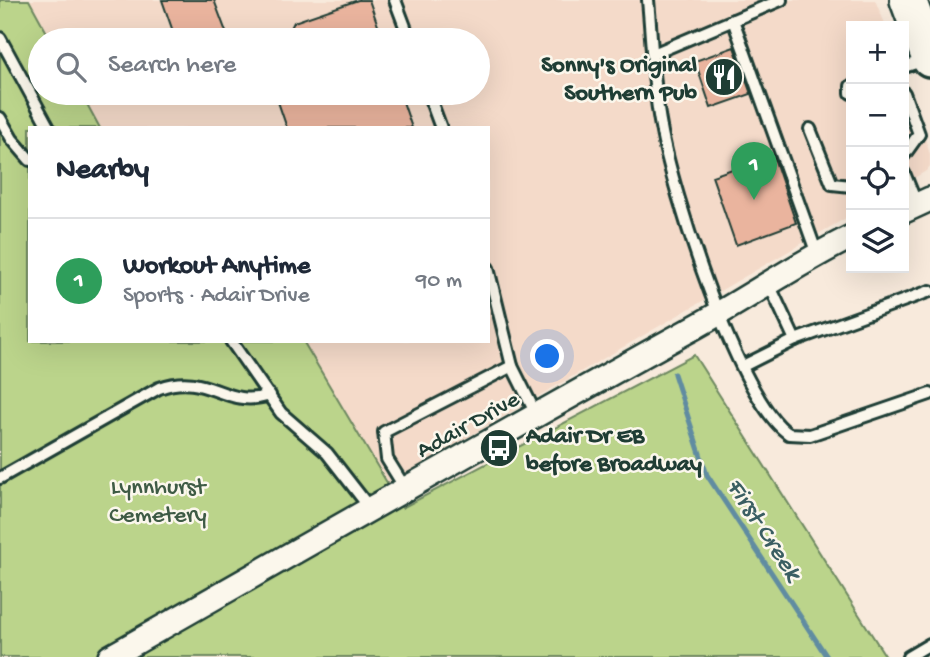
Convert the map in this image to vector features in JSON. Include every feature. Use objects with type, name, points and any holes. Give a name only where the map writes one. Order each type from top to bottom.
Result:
[{"type":"main road","points":[[918,14],[930,58]]},
{"type":"street","name":"Adair Drive","points":[[110,657],[369,507],[718,315],[817,254],[846,240]]},
{"type":"lane","points":[[395,0],[406,28]]},
{"type":"lane","points":[[648,0],[661,129],[689,229],[718,315],[743,366],[780,428],[800,436],[827,431],[930,394]]},
{"type":"lane","points":[[653,54],[781,0]]},
{"type":"lane","points":[[733,20],[817,254]]},
{"type":"lane","points":[[0,38],[28,89]]},
{"type":"lane","points":[[909,65],[930,58]]},
{"type":"lane","points":[[909,102],[925,132],[909,150]]},
{"type":"lane","points":[[36,105],[48,126]]},
{"type":"lane","points":[[432,105],[439,126]]},
{"type":"lane","points":[[0,118],[17,147],[28,158]]},
{"type":"lane","points":[[810,129],[832,184],[846,185]]},
{"type":"lane","points":[[909,185],[917,205]]},
{"type":"lane","points":[[490,276],[512,366],[536,414]]},
{"type":"lane","points":[[769,285],[795,340]]},
{"type":"lane","points":[[743,366],[795,340],[930,291]]},
{"type":"lane","points":[[232,343],[281,413],[327,453],[369,507]]},
{"type":"lane","points":[[405,488],[387,459],[384,432],[512,366]]},
{"type":"lane","points":[[0,478],[159,388],[177,381],[196,382],[228,395],[253,400],[270,395]]},
{"type":"lane","points":[[908,657],[930,644]]},
{"type":"shaded area","points":[[29,0],[875,0],[884,21],[846,21],[846,218],[387,484],[304,343],[490,343],[490,126],[99,126],[88,105],[490,105],[490,28],[44,28]]},
{"type":"shaded area","points":[[909,91],[930,154],[930,166],[909,181]]},
{"type":"green space","name":"Lynnhurst Cemetery","points":[[0,0],[29,0],[44,28],[28,28],[28,105],[88,105],[99,126],[28,126],[28,343],[304,343],[402,508],[694,355],[886,657],[0,657]]},
{"type":"building","points":[[162,0],[214,0],[224,28],[172,28]]},
{"type":"building","points":[[358,0],[369,0],[379,28],[291,28],[294,22]]},
{"type":"building","name":"Sonny's Original Southern Pub","points":[[734,47],[751,94],[711,108],[695,61]]},
{"type":"building","points":[[279,105],[404,105],[411,126],[286,126]]},
{"type":"building","points":[[773,155],[796,223],[736,245],[712,176]]},
{"type":"waterway","name":"First Creek","points":[[674,374],[707,475],[827,657]]},
{"type":"place","name":"Sonny's Original Southern Pub","points":[[724,77]]},
{"type":"place","name":"Workout Anytime","points":[[754,200]]},
{"type":"place","name":"Adair Dr EB before Broadway","points":[[499,448]]}]
